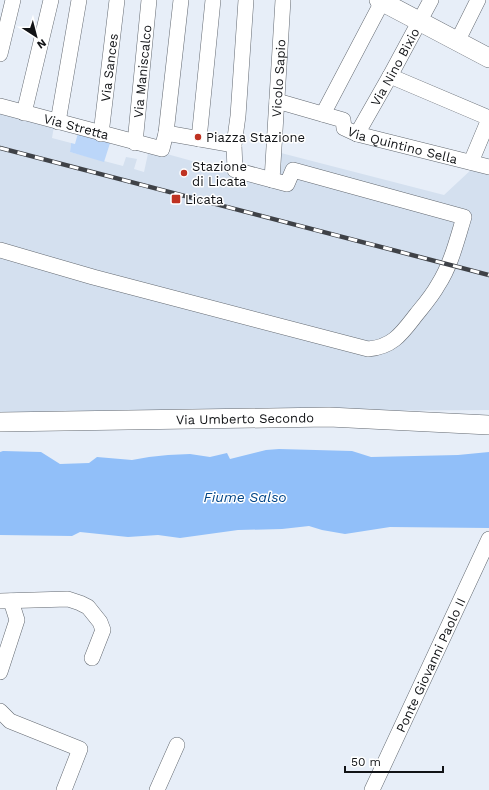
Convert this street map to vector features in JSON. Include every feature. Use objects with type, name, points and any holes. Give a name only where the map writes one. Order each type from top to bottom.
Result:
[{"type":"main road","points":[[381,0],[489,58]]},
{"type":"main road","name":"Via Umberto Secondo","points":[[0,422],[329,417],[489,425]]},
{"type":"street","points":[[0,54],[13,0]]},
{"type":"street","points":[[24,113],[50,0]]},
{"type":"street","points":[[58,122],[80,0]]},
{"type":"street","name":"Via Sances","points":[[101,134],[117,0]]},
{"type":"street","name":"Via Maniscalco","points":[[135,143],[149,0]]},
{"type":"street","points":[[181,0],[166,133],[234,144]]},
{"type":"street","points":[[199,139],[213,0]]},
{"type":"street","points":[[0,250],[93,278],[368,348],[378,348],[387,345],[402,334],[439,284],[456,247],[464,217],[293,170],[288,184],[235,170],[234,144],[238,116],[246,0]]},
{"type":"street","name":"Vicolo Sapio","points":[[272,180],[283,0]]},
{"type":"street","points":[[322,114],[381,0]]},
{"type":"street","name":"Via Nino Bixio","points":[[358,134],[431,0]]},
{"type":"street","points":[[457,42],[478,0]]},
{"type":"street","points":[[390,76],[489,119],[471,162]]},
{"type":"street","name":"Via Quintino Sella","points":[[277,101],[343,120],[344,128],[358,134],[489,167]]},
{"type":"street","name":"Via Stretta","points":[[0,106],[162,149],[166,133]]},
{"type":"street","name":"Ponte Giovanni Paolo II","points":[[372,790],[489,539]]},
{"type":"street","points":[[5,601],[68,599],[88,607],[100,622],[103,630],[92,658]]},
{"type":"street","points":[[0,672],[17,620],[5,601]]},
{"type":"street","points":[[0,711],[10,721],[80,749],[64,790]]},
{"type":"street","points":[[157,790],[177,745]]},
{"type":"shaded area","points":[[0,112],[54,126],[52,138],[71,143],[70,152],[123,166],[126,157],[137,159],[134,169],[144,172],[149,149],[275,184],[281,153],[444,195],[473,168],[489,173],[489,410],[0,413]]},
{"type":"shaded area","points":[[78,133],[111,140],[104,162],[70,152],[71,143],[75,144]]},
{"type":"water","name":"Fiume Salso","points":[[266,450],[352,451],[371,457],[458,455],[489,452],[489,528],[390,527],[345,534],[309,526],[282,529],[238,530],[180,538],[158,535],[128,537],[80,532],[72,536],[0,535],[0,452],[3,451],[41,452],[60,464],[89,463],[97,457],[132,460],[168,455],[190,454],[210,457],[227,453],[230,459]]},
{"type":"railway","points":[[0,148],[489,275]]},
{"type":"place","name":"Piazza Stazione","points":[[198,137]]},
{"type":"place","name":"Stazione di Licata","points":[[184,173]]},
{"type":"place","name":"Licata","points":[[176,199]]}]
